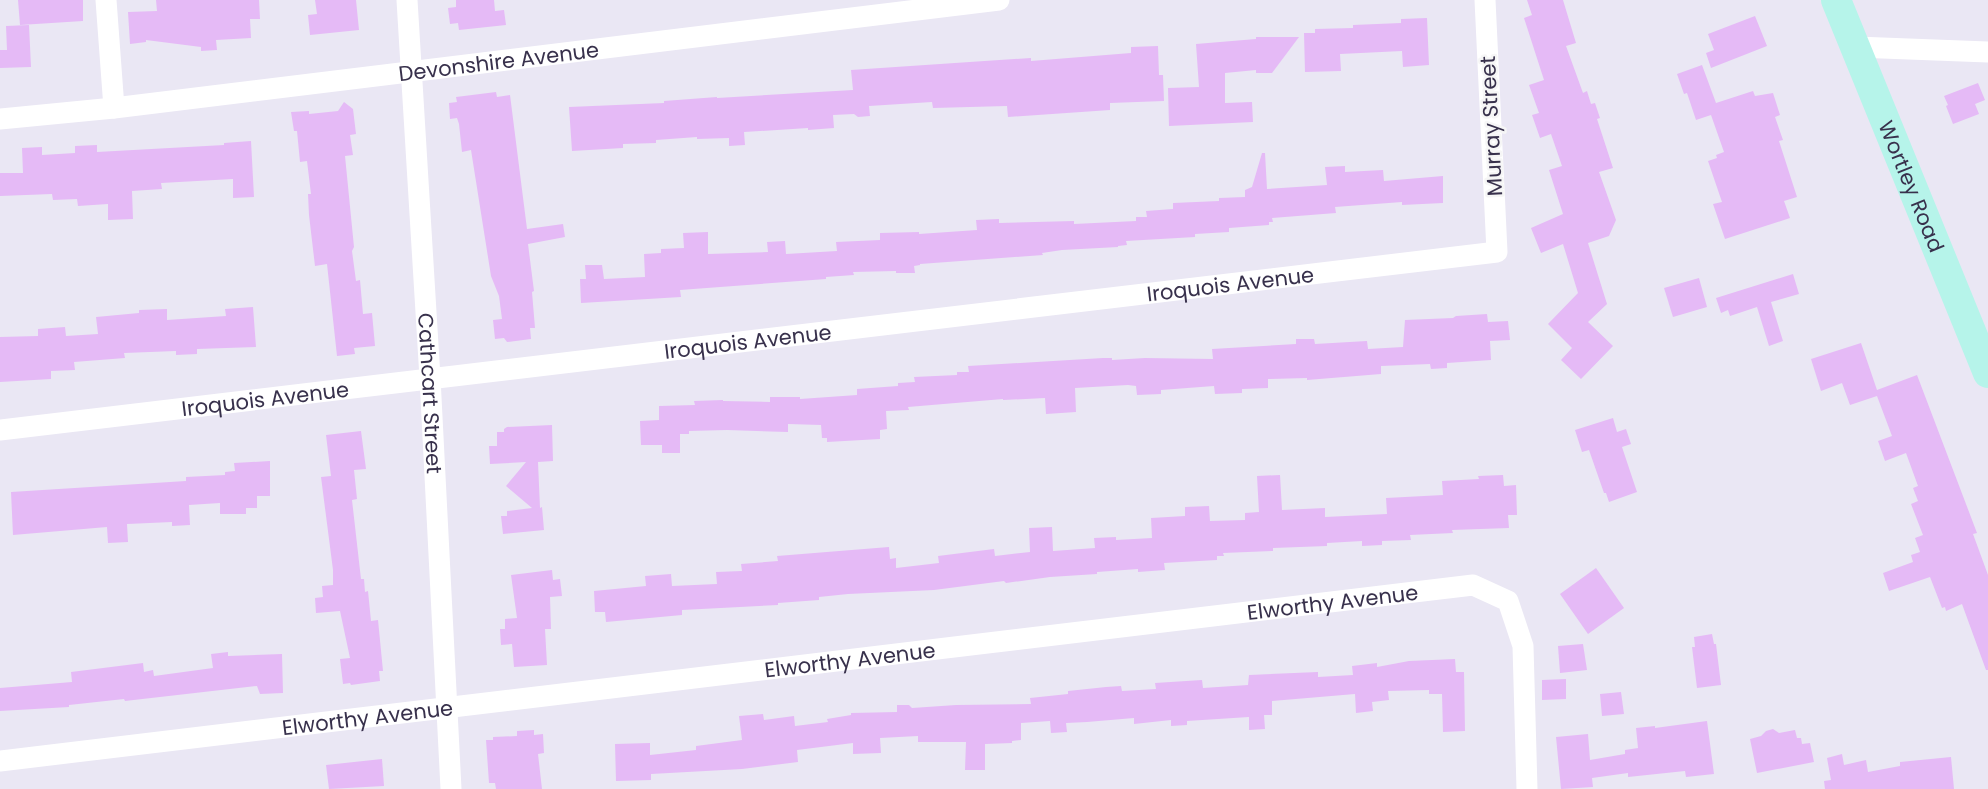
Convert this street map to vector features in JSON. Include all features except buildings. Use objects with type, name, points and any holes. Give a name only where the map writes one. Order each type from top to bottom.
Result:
[{"type":"street","points":[[106,0],[114,108]]},
{"type":"street","name":"Cathcart Street","points":[[407,0],[430,378],[451,789]]},
{"type":"street","name":"Devonshire Avenue","points":[[0,119],[114,108],[999,0]]},
{"type":"street","name":"Murray Street","points":[[1485,0],[1497,252]]},
{"type":"street","name":"Wortley Road","points":[[1836,0],[1988,373]]},
{"type":"street","points":[[1856,47],[1988,52]]},
{"type":"street","name":"Iroquois Avenue","points":[[0,430],[1497,252]]},
{"type":"street","name":"Elworthy Avenue","points":[[0,761],[1473,585],[1508,601],[1523,646],[1527,789]]}]
